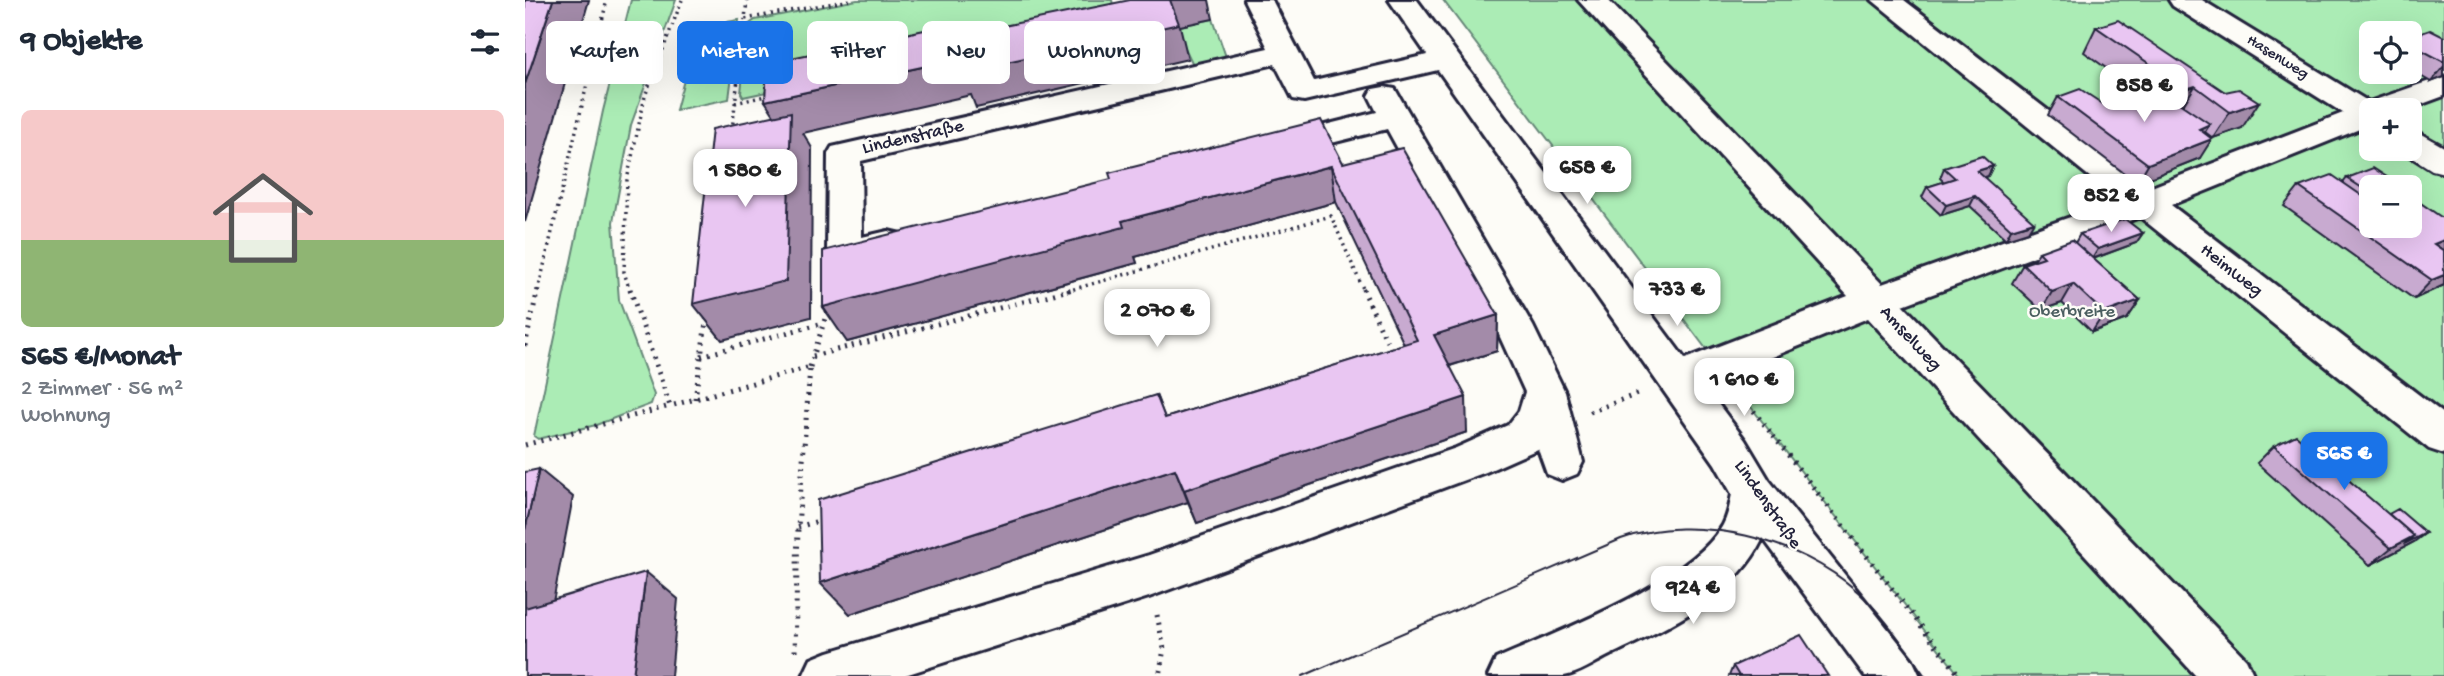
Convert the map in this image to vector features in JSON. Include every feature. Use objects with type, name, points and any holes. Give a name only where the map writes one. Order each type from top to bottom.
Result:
[{"type":"street","points":[[1258,0],[1304,92],[1447,59]]},
{"type":"street","name":"Lindenstraße","points":[[1403,0],[1730,452],[1754,493],[1895,676]]},
{"type":"street","name":"Amselweg","points":[[1592,0],[2229,676]]},
{"type":"street","name":"Heimweg","points":[[1886,0],[2444,437]]},
{"type":"street","name":"Hasenweg","points":[[2183,0],[2359,106]]},
{"type":"street","name":"Lindenstraße","points":[[845,254],[844,154],[1285,53]]},
{"type":"street","points":[[1373,75],[1514,326],[1554,427]]},
{"type":"street","points":[[2412,98],[2444,85]]},
{"type":"street","points":[[1251,153],[1396,117]]},
{"type":"street","points":[[1677,379],[1874,301],[2143,203],[2359,119]]},
{"type":"street","points":[[2422,148],[2444,162]]},
{"type":"street","points":[[845,254],[912,237]]},
{"type":"street","points":[[811,669],[1149,576],[1471,460],[1523,437],[1538,418],[1554,427]]},
{"type":"street","points":[[1513,676],[1677,596],[1707,574],[1728,555],[1742,535],[1754,493]]},
{"type":"path","points":[[525,346],[607,0]]},
{"type":"path","points":[[670,405],[624,272],[627,180],[645,96],[682,0]]},
{"type":"path","points":[[732,130],[747,0]]},
{"type":"path","points":[[745,19],[851,0]]},
{"type":"path","points":[[735,103],[770,95]]},
{"type":"path","points":[[813,356],[1101,282],[1331,216],[1393,356]]},
{"type":"path","points":[[811,669],[797,527],[810,367],[845,254]]},
{"type":"path","points":[[695,399],[708,303]]},
{"type":"path","points":[[701,356],[823,323]]},
{"type":"path","points":[[1716,362],[1960,676]]},
{"type":"path","points":[[525,446],[810,367]]},
{"type":"path","points":[[1554,427],[1677,379]]},
{"type":"path","points":[[797,527],[824,520]]},
{"type":"path","points":[[1149,576],[1164,649],[1159,676]]},
{"type":"green space","points":[[631,0],[676,0],[663,36],[663,21],[626,21]]},
{"type":"green space","points":[[857,0],[1112,0],[1115,16],[1092,21],[1024,21],[1024,36],[1010,39],[1010,21],[922,21],[922,58],[908,61],[908,21],[807,21],[807,83],[743,97],[742,84],[793,84],[793,21],[755,20]]},
{"type":"green space","name":"Oberbreite","points":[[1443,0],[2444,0],[2444,676],[1960,676],[1716,362]]},
{"type":"green space","points":[[1213,19],[1227,60],[1197,73],[1175,27]]},
{"type":"green space","points":[[610,84],[646,84],[631,125],[613,222],[619,300],[654,395],[651,404],[596,425],[538,439],[534,436]]},
{"type":"green space","points":[[683,84],[731,84],[729,99],[676,110]]},
{"type":"building","points":[[525,0],[553,0],[546,21],[525,84]]},
{"type":"building","points":[[1130,0],[1170,0],[1179,24],[1165,27],[1165,21],[1028,21]]},
{"type":"building","points":[[2118,20],[2225,92],[2239,89],[2259,102],[2230,112],[2195,86],[2186,89],[2096,27]]},
{"type":"building","points":[[1024,22],[1024,58],[1010,61],[1010,25]]},
{"type":"building","points":[[922,30],[922,67],[908,70],[908,33]]},
{"type":"building","points":[[2430,30],[2444,37],[2444,62],[2422,50],[2422,33]]},
{"type":"building","points":[[807,55],[807,84],[844,84],[765,101],[766,84],[793,84],[793,58]]},
{"type":"building","points":[[2080,89],[2109,108],[2160,90],[2210,124],[2199,129],[2212,139],[2148,164],[2058,97]]},
{"type":"building","points":[[791,112],[786,281],[693,304],[712,129]]},
{"type":"building","points":[[1321,120],[1343,163],[1402,148],[1498,315],[1434,335],[1466,397],[1184,490],[1175,469],[820,583],[818,500],[1156,395],[1165,418],[1417,340],[1331,166],[1122,221],[1124,227],[823,307],[823,251],[1111,179],[1109,173]]},
{"type":"building","points":[[1982,156],[1993,166],[1977,171],[2034,222],[2011,229],[1975,196],[1946,205],[1927,187],[1955,178],[1944,168]]},
{"type":"building","points":[[2373,168],[2384,175],[2359,175],[2359,186],[2347,178]]},
{"type":"building","points":[[2332,175],[2359,194],[2359,229],[2299,187]]},
{"type":"building","points":[[2422,204],[2444,219],[2444,240],[2434,244],[2444,251],[2444,275],[2432,280],[2372,238],[2422,238]]},
{"type":"building","points":[[2125,219],[2143,233],[2098,249],[2080,234]]},
{"type":"building","points":[[2072,240],[2140,300],[2104,313],[2073,284],[2052,292],[2023,264],[2044,257],[2039,252]]},
{"type":"building","points":[[2296,435],[2414,536],[2391,548],[2274,446]]},
{"type":"building","points":[[539,469],[525,530],[525,472]]},
{"type":"building","points":[[2398,509],[2426,533],[2404,544],[2414,536],[2389,514]]},
{"type":"building","points":[[646,572],[633,676],[525,676],[525,608]]},
{"type":"building","points":[[1801,635],[1828,676],[1739,676],[1733,666]]},
{"type":"tram line","points":[[1303,676],[1621,539],[1650,531],[1681,528],[1713,530],[1777,545],[1834,573],[1877,611],[1925,676]]}]
